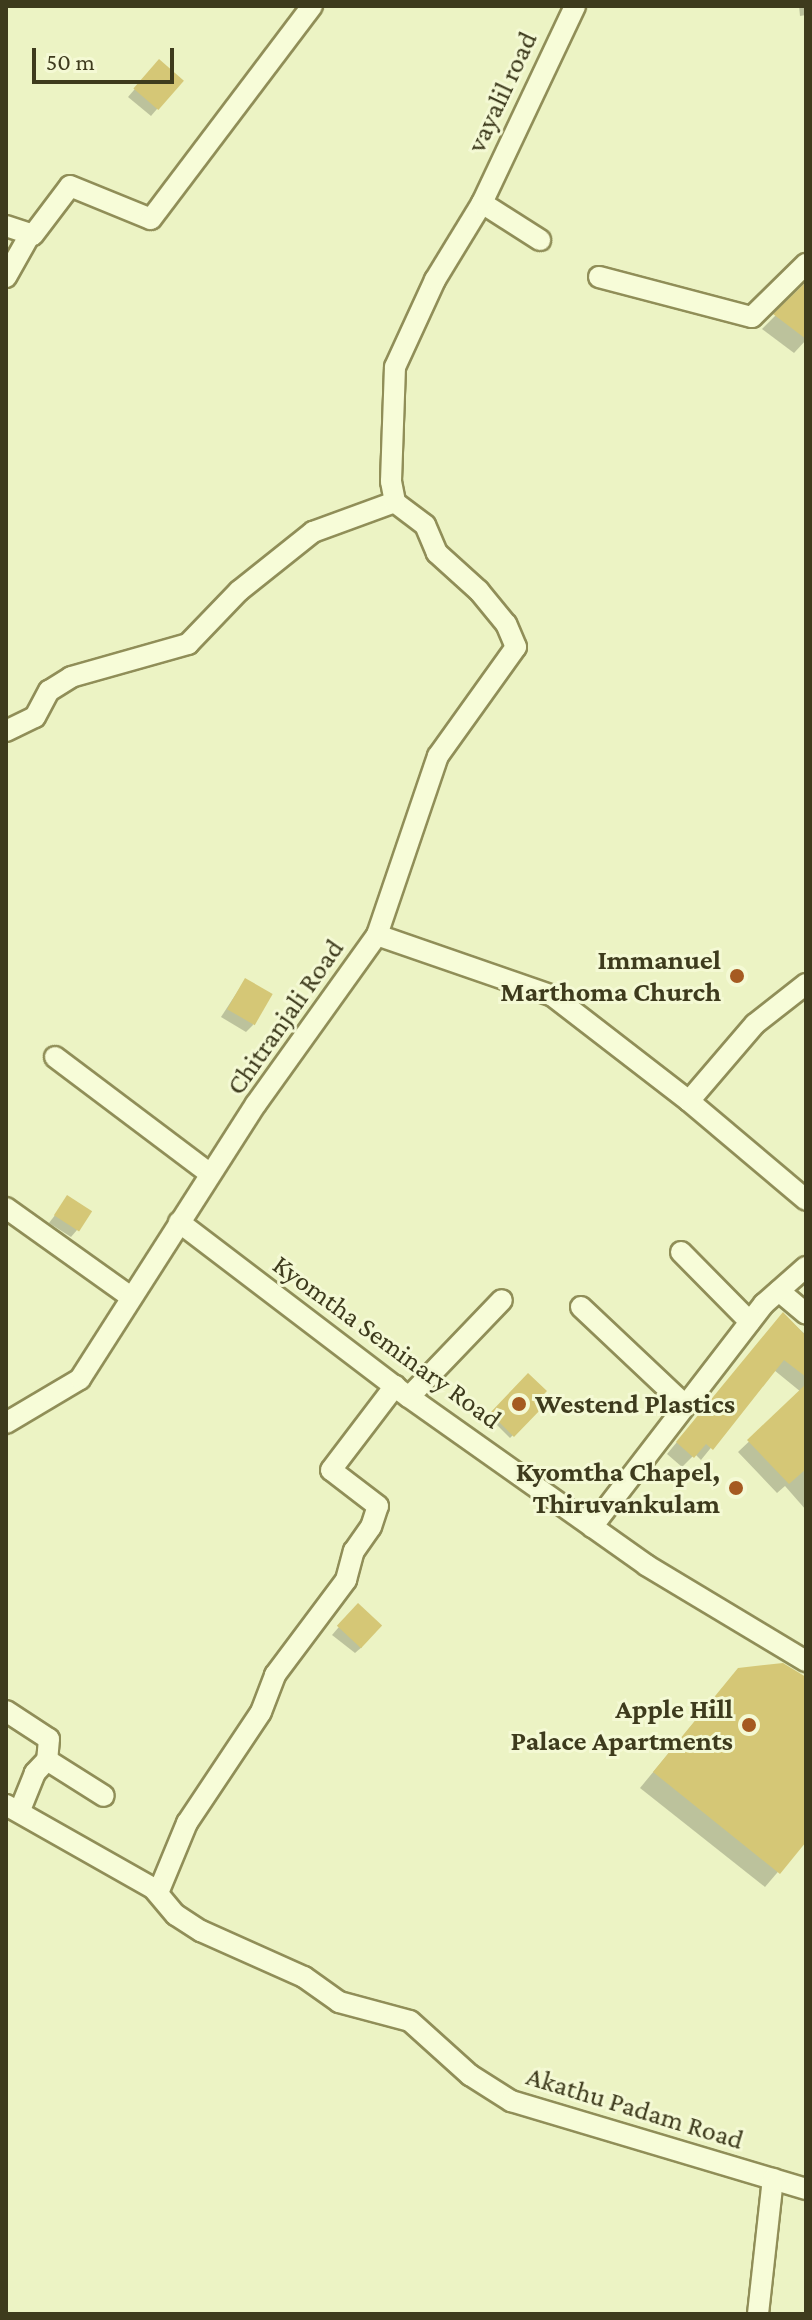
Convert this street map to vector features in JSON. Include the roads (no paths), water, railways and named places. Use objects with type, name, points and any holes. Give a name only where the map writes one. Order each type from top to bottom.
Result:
[{"type":"street","points":[[6,277],[28,238],[46,223],[70,186],[151,219],[312,6]]},
{"type":"street","name":"vayalil road","points":[[395,502],[395,367],[435,280],[482,203],[575,6]]},
{"type":"street","points":[[482,203],[540,240]]},
{"type":"street","points":[[6,226],[28,238]]},
{"type":"street","points":[[599,277],[752,317],[806,264]]},
{"type":"street","points":[[6,731],[35,717],[49,691],[71,677],[188,644],[239,591],[313,532],[395,502],[425,525],[437,553],[479,591],[506,624],[516,647],[438,756],[377,935]]},
{"type":"street","name":"Chitranjali Road","points":[[6,1423],[80,1379],[210,1174],[377,935],[553,996],[689,1101],[806,1200]]},
{"type":"street","points":[[689,1101],[755,1024],[806,984]]},
{"type":"street","points":[[55,1057],[210,1174]]},
{"type":"street","points":[[6,1208],[131,1297]]},
{"type":"street","name":"Kyomtha Seminary Road","points":[[179,1222],[402,1391],[592,1527],[806,1661]]},
{"type":"street","points":[[681,1252],[750,1322]]},
{"type":"street","points":[[592,1527],[750,1322],[806,1267]]},
{"type":"street","points":[[779,1291],[806,1314]]},
{"type":"street","points":[[158,1893],[187,1823],[261,1712],[275,1675],[346,1580],[354,1551],[371,1527],[378,1506],[331,1470],[402,1391],[502,1300]]},
{"type":"street","points":[[581,1307],[684,1404]]},
{"type":"street","points":[[6,1711],[49,1739],[47,1760],[13,1807]]},
{"type":"street","points":[[47,1760],[104,1796]]},
{"type":"street","name":"Akathu Padam Road","points":[[13,1807],[158,1893],[176,1915],[201,1931],[304,1977],[339,2002],[410,2021],[470,2075],[511,2101],[806,2189]]},
{"type":"street","points":[[758,2314],[773,2179]]},
{"type":"place","name":"Immanuel Marthoma Church","points":[[737,976]]},
{"type":"place","name":"Westend Plastics","points":[[519,1404]]},
{"type":"place","name":"Kyomtha Chapel, Thiruvankulam","points":[[736,1488]]},
{"type":"place","name":"Apple Hill Palace Apartments","points":[[749,1725]]}]
